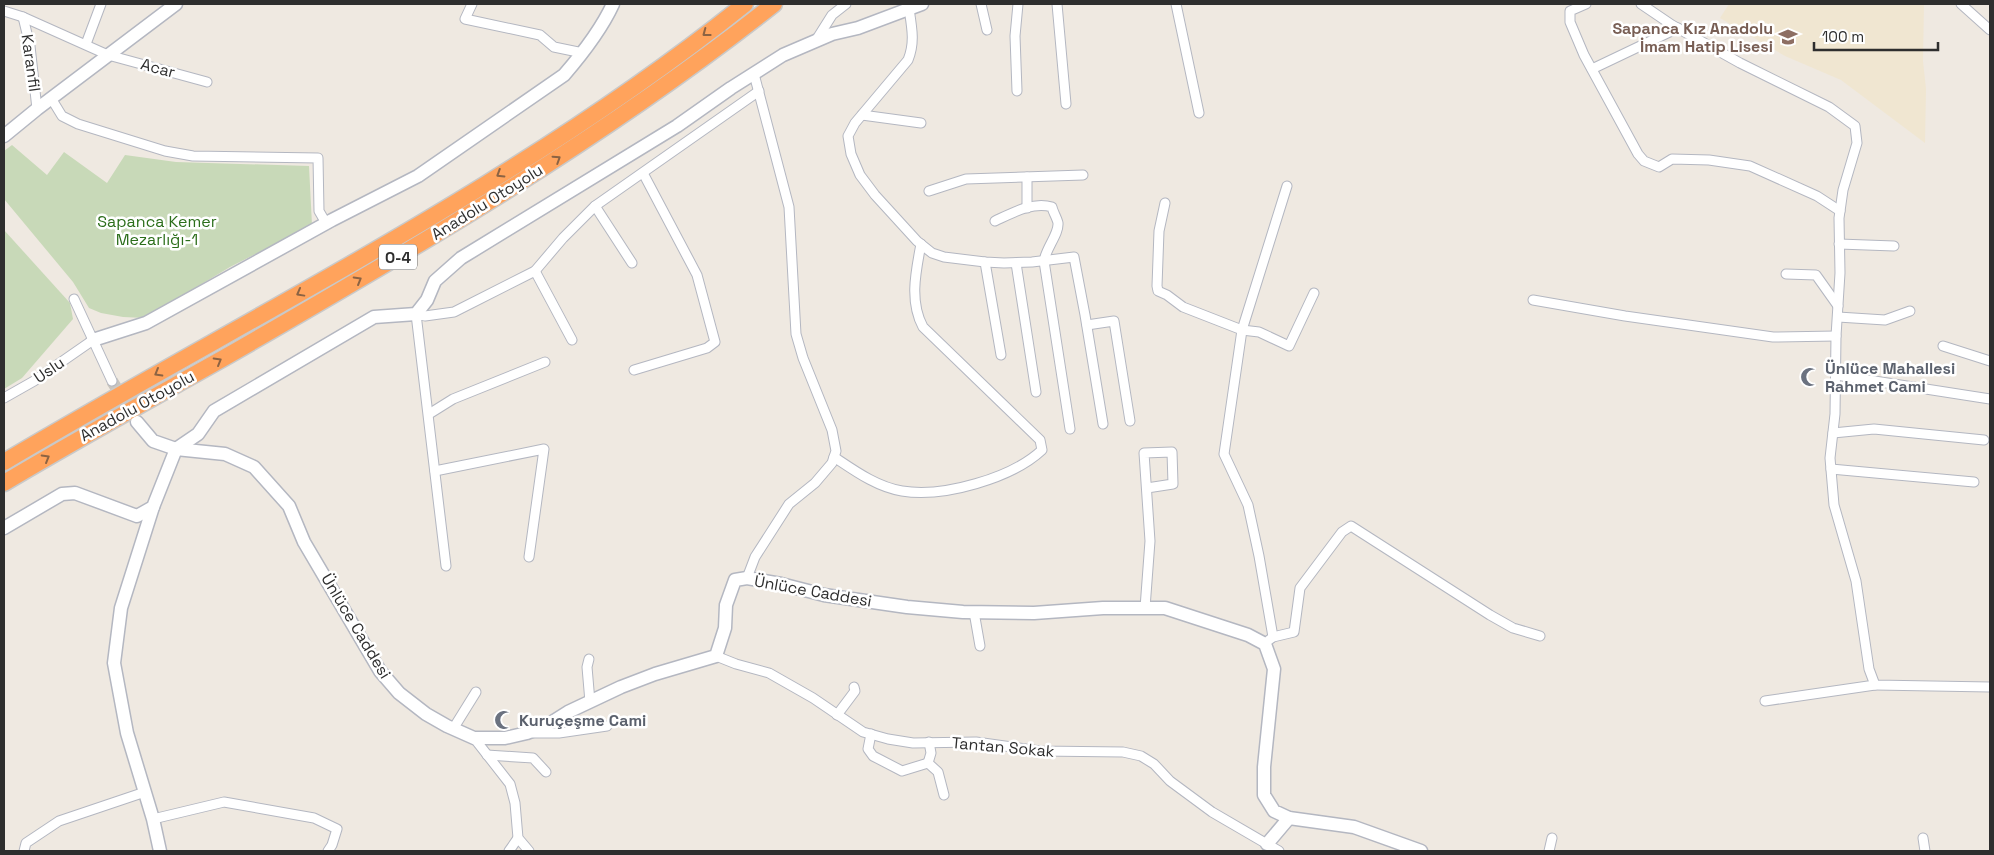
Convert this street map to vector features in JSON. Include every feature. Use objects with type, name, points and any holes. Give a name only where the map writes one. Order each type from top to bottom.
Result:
[{"type":"highway","name":"Anadolu Otoyolu","points":[[4,462],[382,246],[471,192],[634,86],[745,4]]},
{"type":"highway","name":"Anadolu Otoyolu","points":[[4,483],[382,266],[488,202],[644,100],[774,4]]},
{"type":"street","points":[[86,44],[101,4]]},
{"type":"street","points":[[4,136],[36,109],[176,4]]},
{"type":"street","points":[[472,4],[466,19],[540,35],[554,47],[583,53]]},
{"type":"street","points":[[93,340],[146,323],[326,224],[418,176],[564,75],[583,53],[605,22],[613,4]]},
{"type":"street","points":[[815,42],[832,15],[846,4]]},
{"type":"street","points":[[446,566],[416,314],[427,300],[435,281],[461,258],[677,126],[783,55],[832,34],[858,28],[922,4]]},
{"type":"street","points":[[981,4],[987,30]]},
{"type":"street","points":[[1017,90],[1015,36],[1018,4]]},
{"type":"street","points":[[1057,4],[1066,104]]},
{"type":"street","points":[[1176,4],[1199,113]]},
{"type":"street","points":[[1586,4],[1570,11],[1570,22],[1592,69],[1638,154],[1644,161],[1659,166],[1672,159],[1709,160],[1750,166],[1817,196],[1840,211]]},
{"type":"street","points":[[1641,4],[1740,64],[1829,107],[1855,126],[1857,134],[1856,150],[1843,190],[1840,211],[1840,273],[1836,336],[1836,375],[1830,458],[1834,505],[1856,581],[1869,669],[1876,685]]},
{"type":"street","points":[[1961,4],[1990,30]]},
{"type":"street","points":[[909,10],[914,36],[912,51],[908,60],[851,128],[848,136],[848,142],[860,175],[895,219],[932,252],[944,256],[985,262],[1016,263],[1074,257],[1103,424]]},
{"type":"street","name":"Acar","points":[[4,11],[23,17],[108,55],[207,82]]},
{"type":"street","name":"Karanfil","points":[[23,17],[30,46],[36,109]]},
{"type":"street","points":[[1592,69],[1678,28]]},
{"type":"street","points":[[747,578],[755,557],[789,504],[815,483],[832,463],[836,451],[832,430],[803,358],[796,334],[789,207],[754,74]]},
{"type":"street","points":[[160,851],[153,819],[127,733],[114,663],[121,608],[153,506],[176,448],[198,434],[214,411],[374,317],[416,314],[425,316],[454,312],[535,271],[563,238],[595,206],[759,91]]},
{"type":"street","points":[[51,98],[62,116],[70,120],[165,151],[193,156],[318,158],[319,212],[326,224]]},
{"type":"street","points":[[862,115],[921,123]]},
{"type":"street","points":[[634,370],[707,348],[715,342],[697,275],[643,173]]},
{"type":"street","points":[[929,191],[966,180],[1083,175]]},
{"type":"street","points":[[1027,177],[1027,208]]},
{"type":"street","points":[[1287,186],[1242,330],[1224,454],[1248,505],[1259,556],[1274,669],[1264,767],[1264,795],[1274,811],[1289,818],[1354,827],[1421,851]]},
{"type":"street","points":[[995,221],[1042,204],[1052,207],[1058,223],[1056,234],[1046,251],[1044,261],[1070,429]]},
{"type":"street","points":[[1166,204],[1159,231],[1157,254],[1158,291],[1183,307],[1242,330],[1259,332],[1289,346],[1314,293]]},
{"type":"street","points":[[595,206],[632,263]]},
{"type":"street","points":[[834,457],[870,480],[901,491],[917,492],[984,482],[1020,466],[1042,450],[1040,440],[923,327],[918,317],[915,290],[921,244]]},
{"type":"street","points":[[1839,244],[1894,246]]},
{"type":"street","points":[[985,262],[1001,355]]},
{"type":"street","points":[[1016,263],[1036,392]]},
{"type":"street","points":[[535,271],[572,340]]},
{"type":"street","points":[[1786,274],[1816,275],[1838,306]]},
{"type":"street","points":[[74,299],[112,381]]},
{"type":"street","points":[[1533,300],[1624,316],[1774,337],[1836,336]]},
{"type":"street","points":[[1838,317],[1884,320],[1910,311]]},
{"type":"street","points":[[1087,325],[1114,321],[1130,421]]},
{"type":"street","name":"Uslu","points":[[4,398],[34,381],[93,340]]},
{"type":"street","points":[[1943,346],[1990,361]]},
{"type":"street","points":[[429,414],[453,399],[545,362]]},
{"type":"street","points":[[1836,375],[1990,399]]},
{"type":"street","name":"Ünlüce Caddesi","points":[[137,422],[153,441],[176,448],[225,454],[254,467],[289,506],[304,542],[380,671],[400,693],[426,714],[474,738],[506,738],[527,732],[549,724],[568,712],[656,674],[716,656],[725,628],[726,605],[730,590],[735,580],[747,578],[824,595],[907,607],[974,612],[1034,613],[1103,608],[1165,608],[1269,640]]},
{"type":"street","points":[[1833,433],[1874,429],[1984,440]]},
{"type":"street","points":[[435,471],[544,449],[529,557]]},
{"type":"street","points":[[1145,608],[1150,541],[1144,453],[1172,452],[1173,484],[1147,488]]},
{"type":"street","points":[[1831,469],[1974,482]]},
{"type":"street","points":[[4,528],[62,494],[75,493],[137,516],[153,506]]},
{"type":"street","points":[[1269,640],[1294,632],[1300,588],[1342,532],[1351,526],[1490,615],[1513,628],[1540,636]]},
{"type":"street","points":[[974,612],[980,646]]},
{"type":"street","name":"Tantan Sokak","points":[[716,656],[736,664],[769,673],[813,698],[863,732],[871,734],[913,743],[976,742],[1040,751],[1116,752],[1140,756],[1154,764],[1170,781],[1212,812],[1279,851]]},
{"type":"street","points":[[589,660],[587,667],[590,702]]},
{"type":"street","points":[[1765,701],[1876,685],[1990,687]]},
{"type":"street","points":[[837,715],[849,702],[855,691],[854,688]]},
{"type":"street","points":[[454,729],[476,692]]},
{"type":"street","points":[[527,732],[559,733],[608,726]]},
{"type":"street","points":[[871,734],[868,749],[873,756],[902,771],[928,763]]},
{"type":"street","points":[[474,738],[510,784],[515,803],[518,838],[529,851]]},
{"type":"street","points":[[928,763],[931,752],[929,742]]},
{"type":"street","points":[[487,755],[532,758],[546,772]]},
{"type":"street","points":[[928,763],[938,772],[944,795]]},
{"type":"street","points":[[24,851],[26,843],[59,820],[145,792]]},
{"type":"street","points":[[153,819],[224,802],[314,818],[337,829],[328,851]]},
{"type":"street","points":[[1267,844],[1289,818]]},
{"type":"street","points":[[509,851],[518,838]]},
{"type":"street","points":[[1549,851],[1552,838]]},
{"type":"street","points":[[1923,838],[1925,851]]},
{"type":"shaded area","points":[[1729,4],[1924,4],[1925,143],[1841,80],[1785,56],[1720,18]]},
{"type":"green space","name":"Sapanca Kemer Mezarlığı-1","points":[[12,145],[47,175],[64,152],[107,183],[125,155],[176,162],[309,166],[312,225],[230,267],[145,318],[101,313],[89,308],[73,282],[4,199],[4,151]]},
{"type":"green space","points":[[4,230],[70,303],[73,319],[22,378],[4,389]]},
{"type":"tunnel","points":[[112,381],[134,417]]},
{"type":"place","name":"Sapanca Kız Anadolu İmam Hatip Lisesi","points":[[1788,37]]},
{"type":"place","name":"Ünlüce Mahallesi Rahmet Cami","points":[[1810,377]]},
{"type":"place","name":"Kuruçeşme Cami","points":[[504,720]]}]
